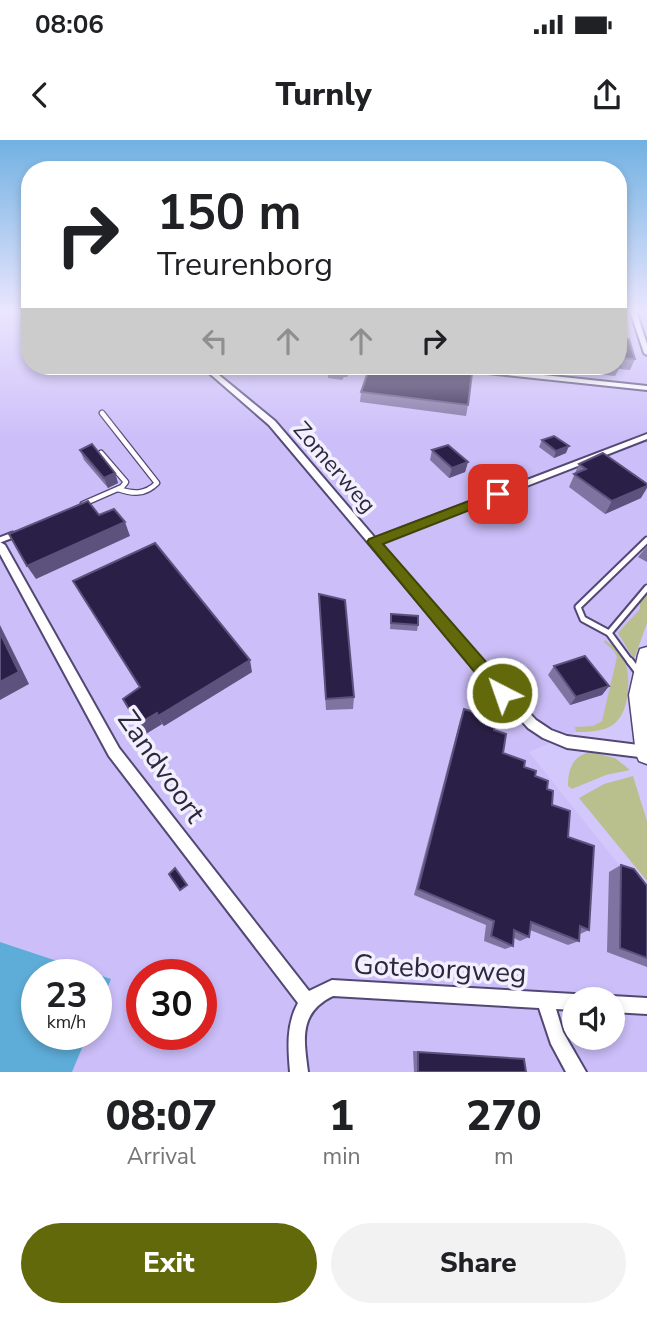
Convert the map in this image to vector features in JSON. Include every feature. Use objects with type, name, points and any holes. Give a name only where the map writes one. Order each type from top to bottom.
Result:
[{"type":"main road","points":[[647,655],[639,695],[647,753]]},
{"type":"street","name":"Zomerweg","points":[[215,375],[263,414],[523,716],[547,734],[567,742],[647,753]]},
{"type":"street","points":[[525,375],[647,388]]},
{"type":"street","points":[[374,542],[647,436]]},
{"type":"street","name":"Zandvoort","points":[[0,543],[114,752],[307,1002]]},
{"type":"street","name":"Goteborgweg","points":[[307,1002],[332,988],[562,1001]]},
{"type":"street","points":[[545,1000],[550,1024],[561,1049],[577,1072]]},
{"type":"street","points":[[299,1072],[298,1020],[307,1002]]},
{"type":"street","points":[[625,1005],[647,1006]]},
{"type":"lane","points":[[102,413],[157,483],[141,493],[132,494],[118,489]]},
{"type":"lane","points":[[73,509],[118,489],[126,482],[101,453]]},
{"type":"lane","points":[[0,543],[24,530]]},
{"type":"lane","points":[[643,677],[610,633],[583,619],[578,607],[647,540]]},
{"type":"lane","points":[[610,633],[611,626],[631,608],[635,598],[647,587]]},
{"type":"shaded area","points":[[0,354],[21,354],[21,375],[627,375],[627,354],[647,354],[647,623],[634,659],[623,711],[618,719],[605,729],[576,732],[529,752],[647,900],[647,1072],[72,1072],[81,1050],[112,1050],[112,959],[51,959],[0,942]]},
{"type":"green space","points":[[647,594],[647,623],[634,659],[618,633],[640,609],[640,601]]},
{"type":"green space","points":[[605,640],[620,653],[625,663],[627,701],[620,718],[610,727],[576,732],[575,727],[593,726],[602,721],[617,657]]},
{"type":"green space","points":[[590,752],[615,758],[630,770],[606,775],[572,789],[568,786],[572,764]]},
{"type":"green space","points":[[633,776],[647,821],[647,881],[579,798],[604,784]]},
{"type":"water","points":[[0,942],[51,959],[21,959],[21,1050],[81,1050],[72,1072],[0,1072]]},
{"type":"building","points":[[627,354],[634,354],[635,359],[627,359]]},
{"type":"building","points":[[367,375],[472,375],[468,405],[361,392]]},
{"type":"building","points":[[554,436],[569,446],[556,451],[542,440]]},
{"type":"building","points":[[92,444],[115,473],[104,478],[80,450]]},
{"type":"building","points":[[448,445],[468,462],[452,468],[432,450]]},
{"type":"building","points":[[603,453],[647,486],[612,501],[574,474],[586,469],[579,464]]},
{"type":"building","points":[[88,501],[99,515],[114,509],[125,522],[27,566],[9,534]]},
{"type":"building","points":[[155,543],[250,660],[158,716],[157,713],[138,724],[123,699],[140,687],[73,581]]},
{"type":"building","points":[[319,594],[345,600],[354,697],[326,699]]},
{"type":"building","points":[[391,614],[418,616],[418,625],[391,623]]},
{"type":"building","points":[[0,633],[19,672],[0,682]]},
{"type":"building","points":[[585,656],[609,686],[576,697],[554,666]]},
{"type":"building","points":[[464,709],[486,716],[484,722],[495,725],[494,730],[506,734],[503,753],[525,761],[524,767],[536,771],[535,776],[548,781],[547,789],[553,791],[552,805],[570,811],[568,837],[594,846],[589,930],[580,926],[579,941],[531,922],[529,937],[514,930],[513,946],[491,936],[494,921],[418,889]]},
{"type":"building","points":[[621,865],[634,869],[647,886],[647,958],[620,948]]},
{"type":"building","points":[[175,868],[187,885],[180,890],[169,874]]},
{"type":"building","points":[[418,1052],[524,1059],[526,1072],[418,1072]]},
{"type":"route","points":[[498,494],[374,542],[502,693]]}]
